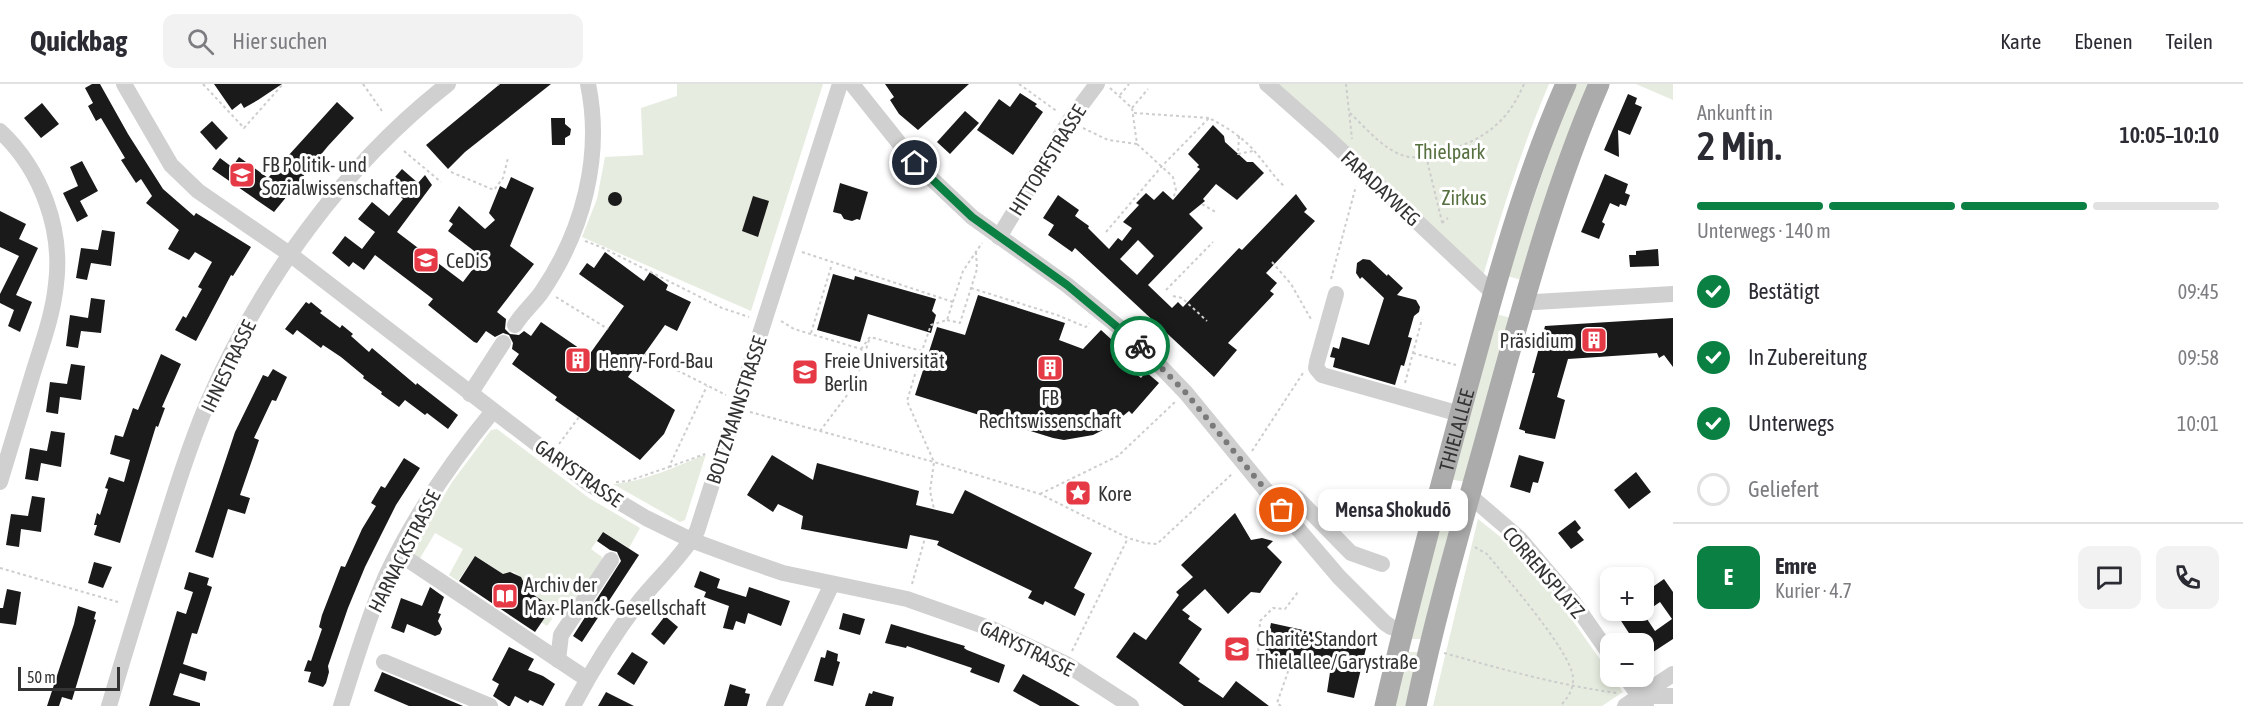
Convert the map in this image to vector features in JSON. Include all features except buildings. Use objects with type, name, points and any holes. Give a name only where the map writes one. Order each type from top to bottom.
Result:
[{"type":"main road","name":"THIELALLEE","points":[[1385,706],[1402,630],[1493,293],[1521,200],[1566,84]]},
{"type":"main road","name":"THIELALLEE","points":[[1416,706],[1469,495],[1524,301],[1552,206],[1577,135],[1599,84]]},
{"type":"main road","points":[[1493,293],[1524,301]]},
{"type":"main road","points":[[1441,487],[1469,495]]},
{"type":"street","name":"GARYSTRASSE","points":[[124,84],[171,165],[180,174],[225,211],[291,255],[589,484],[646,518],[691,540],[783,573],[907,599],[992,629],[1066,664],[1131,706]]},
{"type":"street","name":"IHNESTRASSE","points":[[109,706],[183,464],[207,404],[243,330],[291,255],[335,195],[387,138],[448,84]]},
{"type":"street","points":[[515,325],[540,294],[556,267],[572,235],[582,204],[591,173],[594,139],[593,107],[588,84]]},
{"type":"street","name":"BOLTZMANNSTRASSE","points":[[573,706],[611,640],[697,531],[840,84]]},
{"type":"street","points":[[852,84],[915,163],[992,238],[1067,285],[1136,341],[1186,393],[1340,577],[1385,623],[1402,630]]},
{"type":"street","name":"FARADAYWEG","points":[[1268,84],[1493,293]]},
{"type":"street","name":"HITTORFSTRASSE","points":[[992,238],[1070,120],[1102,85]]},
{"type":"street","points":[[0,131],[25,160],[46,202],[56,245],[57,282],[48,325],[0,482]]},
{"type":"street","points":[[1336,294],[1316,368],[1322,375],[1460,414]]},
{"type":"street","points":[[1524,301],[1673,294]]},
{"type":"street","points":[[470,394],[503,343]]},
{"type":"street","name":"HARNACKSTRASSE","points":[[341,706],[365,630],[398,553],[458,453],[493,411]]},
{"type":"street","name":"CORRENSPLATZ","points":[[1469,495],[1519,538],[1574,603],[1600,640]]},
{"type":"street","points":[[1282,510],[1297,498],[1351,553],[1382,564]]},
{"type":"street","points":[[398,553],[587,679]]},
{"type":"street","points":[[1340,577],[1351,553]]},
{"type":"street","points":[[558,660],[561,635],[611,560]]},
{"type":"street","points":[[774,706],[832,584]]},
{"type":"street","points":[[384,662],[490,706]]},
{"type":"street","points":[[1643,701],[1673,674]]},
{"type":"street","points":[[1633,687],[1643,701]]},
{"type":"street","points":[[1624,700],[1643,701],[1673,696]]},
{"type":"path","points":[[203,84],[244,128],[284,84]]},
{"type":"path","points":[[363,84],[382,111]]},
{"type":"path","points":[[1019,84],[1063,115]]},
{"type":"path","points":[[1120,95],[1129,84]]},
{"type":"path","points":[[1346,84],[1352,141]]},
{"type":"path","points":[[1350,113],[1393,151],[1410,157],[1426,156],[1466,145],[1496,126],[1512,108],[1524,84]]},
{"type":"path","points":[[1102,85],[1120,95],[1132,108],[1137,144]]},
{"type":"path","points":[[1132,108],[1148,89]]},
{"type":"path","points":[[1134,113],[1209,118],[1239,136],[1254,150],[1272,176],[1284,186]]},
{"type":"path","points":[[1106,232],[1162,166],[1209,118]]},
{"type":"path","points":[[1079,125],[1099,138],[1137,144],[1173,177],[1176,183],[1173,200]]},
{"type":"path","points":[[1239,136],[1238,154],[1254,150]]},
{"type":"path","points":[[404,151],[441,182]]},
{"type":"path","points":[[1426,156],[1444,230]]},
{"type":"path","points":[[451,172],[494,189],[503,178],[508,158]]},
{"type":"path","points":[[1202,204],[1216,213]]},
{"type":"path","points":[[1442,223],[1448,218]]},
{"type":"path","points":[[947,320],[963,271],[976,252],[992,238]]},
{"type":"path","points":[[580,239],[601,246],[723,308],[751,318]]},
{"type":"path","points":[[1166,290],[1213,242]]},
{"type":"path","points":[[798,251],[953,302]]},
{"type":"path","points":[[934,509],[930,491],[934,462],[906,401],[931,325],[947,320],[960,323],[977,269],[976,252]]},
{"type":"path","points":[[1272,262],[1291,284],[1311,321],[1318,325]]},
{"type":"path","points":[[811,333],[832,263]]},
{"type":"path","points":[[971,288],[1057,315],[1086,327],[1093,317]]},
{"type":"path","points":[[553,295],[608,328]]},
{"type":"path","points":[[1173,296],[1182,298],[1207,321]]},
{"type":"path","points":[[777,319],[794,329],[861,349],[864,353]]},
{"type":"path","points":[[1401,397],[1422,319]]},
{"type":"path","points":[[861,349],[870,337]]},
{"type":"path","points":[[870,337],[922,351]]},
{"type":"path","points":[[820,431],[854,386],[870,337]]},
{"type":"path","points":[[1413,353],[1461,367]]},
{"type":"path","points":[[645,354],[729,396]]},
{"type":"path","points":[[669,467],[707,386]]},
{"type":"path","points":[[1040,494],[1118,456],[1178,399]]},
{"type":"path","points":[[747,412],[934,462],[1040,494],[1128,538],[1145,543],[1157,544],[1237,469]]},
{"type":"path","points":[[558,446],[579,417]]},
{"type":"path","points":[[606,482],[628,481],[710,452]]},
{"type":"path","points":[[910,590],[925,538]]},
{"type":"path","points":[[1070,655],[1128,538]]},
{"type":"path","points":[[1469,544],[1487,554],[1561,650],[1573,675],[1573,687],[1560,706]]},
{"type":"path","points":[[0,568],[118,602]]},
{"type":"path","points":[[1258,657],[1260,621],[1273,608],[1285,609],[1298,591]]},
{"type":"path","points":[[1442,652],[1539,680],[1624,700]]},
{"type":"path","points":[[1281,706],[1277,703],[1290,666]]},
{"type":"green space","points":[[677,84],[823,84],[751,311],[582,237],[597,199],[605,157],[643,155],[641,108],[677,96]]},
{"type":"green space","name":"Thielpark","points":[[1277,84],[1549,84],[1513,179],[1483,276]]},
{"type":"green space","points":[[1573,84],[1590,84],[1522,280],[1507,276]]},
{"type":"green space","points":[[1636,84],[1673,84],[1673,100]]},
{"type":"green space","points":[[1496,314],[1511,318],[1465,482],[1449,479]]},
{"type":"green space","points":[[497,429],[589,498],[640,528],[629,548],[603,532],[591,549],[602,557],[602,572],[577,609],[565,601],[547,626],[541,622],[552,607],[520,586],[523,581],[514,572],[507,573],[506,576],[475,556],[458,581],[449,575],[463,549],[435,533],[419,560],[410,554],[452,482],[491,430]]},
{"type":"green space","points":[[706,454],[685,520],[680,522],[613,484],[649,477]]},
{"type":"green space","points":[[1443,506],[1458,510],[1423,639],[1407,639]]},
{"type":"green space","points":[[1478,519],[1518,551],[1556,597],[1600,659],[1600,687],[1619,687],[1623,692],[1602,706],[1433,706]]},
{"type":"green space","points":[[1404,652],[1421,652],[1409,706],[1392,706]]},
{"type":"way so far","points":[[1140,346],[1186,393],[1282,510]]},
{"type":"place","name":"FB Politik- und Sozialwissenschaften","points":[[242,175]]},
{"type":"place","name":"CeDiS","points":[[426,260]]},
{"type":"place","name":"Präsidium","points":[[1594,340]]},
{"type":"place","name":"Henry-Ford-Bau","points":[[578,360]]},
{"type":"place","name":"FB Rechtswissenschaft","points":[[1050,368]]},
{"type":"place","name":"Freie Universität Berlin","points":[[805,372]]},
{"type":"place","name":"Kore","points":[[1078,493]]},
{"type":"place","name":"Mensa Shokudō","points":[[1282,510]]},
{"type":"place","name":"Archiv der Max-Planck-Gesellschaft","points":[[505,596]]},
{"type":"place","name":"Charité-Standort Thielallee/Garystraße","points":[[1237,649]]},
{"type":"route","points":[[915,163],[972,217],[1036,261],[1111,319],[1140,346]]},
{"type":"park label","name":"Zirkus","points":[[1464,197]]}]
